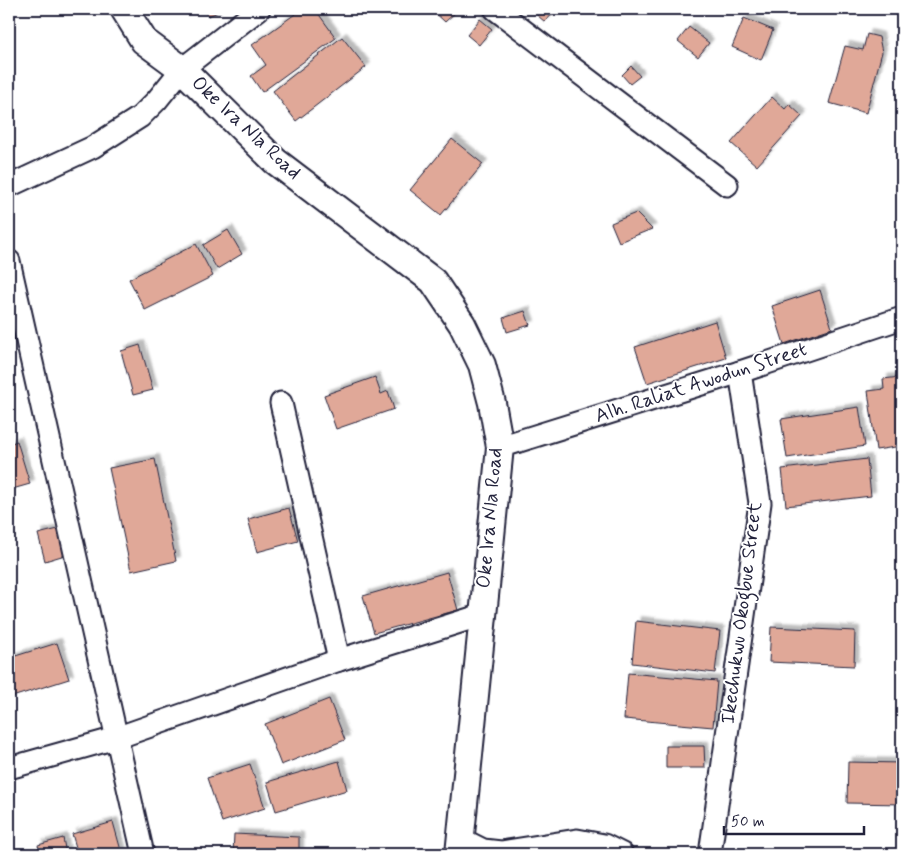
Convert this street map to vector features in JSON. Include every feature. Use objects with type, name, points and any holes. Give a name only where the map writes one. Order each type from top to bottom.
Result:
[{"type":"street","name":"Oke Ira Nla Road","points":[[124,9],[144,41],[182,69],[275,161],[433,281],[462,324],[482,365],[492,403],[500,447],[460,847]]},
{"type":"street","points":[[9,186],[93,147],[140,118],[182,69],[259,9]]},
{"type":"street","points":[[494,9],[727,185]]},
{"type":"street","points":[[9,261],[143,854]]},
{"type":"street","name":"Alh. Raliat Awodun Street","points":[[500,447],[740,372],[902,318]]},
{"type":"street","name":"Ikechukwu Okogbue Street","points":[[710,854],[760,503],[740,372]]},
{"type":"street","points":[[281,403],[339,660]]},
{"type":"street","points":[[9,768],[116,738],[339,660],[482,614]]},
{"type":"street","points":[[460,847],[501,852],[577,840],[604,845],[622,854]]},
{"type":"building","points":[[205,9],[226,9],[208,16]]},
{"type":"building","points":[[302,9],[315,9],[336,38],[262,92],[251,76],[266,65],[252,45]]},
{"type":"building","points":[[431,9],[455,9],[457,11],[445,22]]},
{"type":"building","points":[[530,9],[557,9],[545,22]]},
{"type":"building","points":[[744,18],[773,30],[761,60],[732,47]]},
{"type":"building","points":[[480,19],[492,29],[479,45],[467,35]]},
{"type":"building","points":[[689,27],[709,43],[698,57],[678,41]]},
{"type":"building","points":[[867,34],[879,37],[882,52],[866,113],[829,103],[845,46],[863,50]]},
{"type":"building","points":[[342,37],[366,67],[296,121],[273,91]]},
{"type":"building","points":[[631,66],[640,76],[630,84],[622,75]]},
{"type":"building","points":[[772,97],[785,109],[789,104],[802,116],[757,166],[731,143]]},
{"type":"building","points":[[452,139],[483,164],[441,215],[410,190]]},
{"type":"building","points":[[636,213],[652,229],[619,242],[611,223]]},
{"type":"building","points":[[228,230],[242,254],[217,269],[203,245]]},
{"type":"building","points":[[196,244],[213,276],[145,310],[129,279]]},
{"type":"building","points":[[820,290],[832,328],[784,344],[772,306]]},
{"type":"building","points":[[525,311],[530,325],[507,332],[503,318]]},
{"type":"building","points":[[715,321],[726,358],[647,383],[635,347]]},
{"type":"building","points":[[140,345],[153,390],[133,395],[121,351]]},
{"type":"building","points":[[375,377],[381,394],[388,391],[394,409],[336,429],[324,395]]},
{"type":"building","points":[[900,377],[902,385],[902,446],[876,450],[868,391],[884,389],[883,379]]},
{"type":"building","points":[[859,407],[865,446],[787,458],[781,419]]},
{"type":"building","points":[[17,441],[30,484],[9,490],[9,444]]},
{"type":"building","points":[[155,459],[176,561],[131,571],[109,468]]},
{"type":"building","points":[[867,459],[871,496],[786,506],[782,469]]},
{"type":"building","points":[[289,508],[298,541],[257,552],[248,519]]},
{"type":"building","points":[[58,529],[65,555],[45,561],[38,534]]},
{"type":"building","points":[[447,572],[458,610],[374,633],[363,596]]},
{"type":"building","points":[[636,621],[720,631],[715,673],[632,663]]},
{"type":"building","points":[[771,627],[855,631],[854,666],[769,662]]},
{"type":"building","points":[[57,643],[69,679],[9,698],[9,658]]},
{"type":"building","points":[[628,673],[717,681],[713,727],[624,719]]},
{"type":"building","points":[[329,699],[345,740],[281,765],[265,724]]},
{"type":"building","points":[[666,746],[704,746],[705,768],[666,768]]},
{"type":"building","points":[[339,761],[347,790],[276,811],[267,782]]},
{"type":"building","points":[[848,762],[902,763],[902,804],[847,803]]},
{"type":"building","points":[[250,764],[265,808],[222,822],[207,778]]},
{"type":"building","points":[[113,822],[122,854],[78,854],[72,834]]},
{"type":"building","points":[[234,834],[299,837],[299,854],[233,854]]},
{"type":"building","points":[[63,838],[66,854],[40,854],[38,845]]}]
